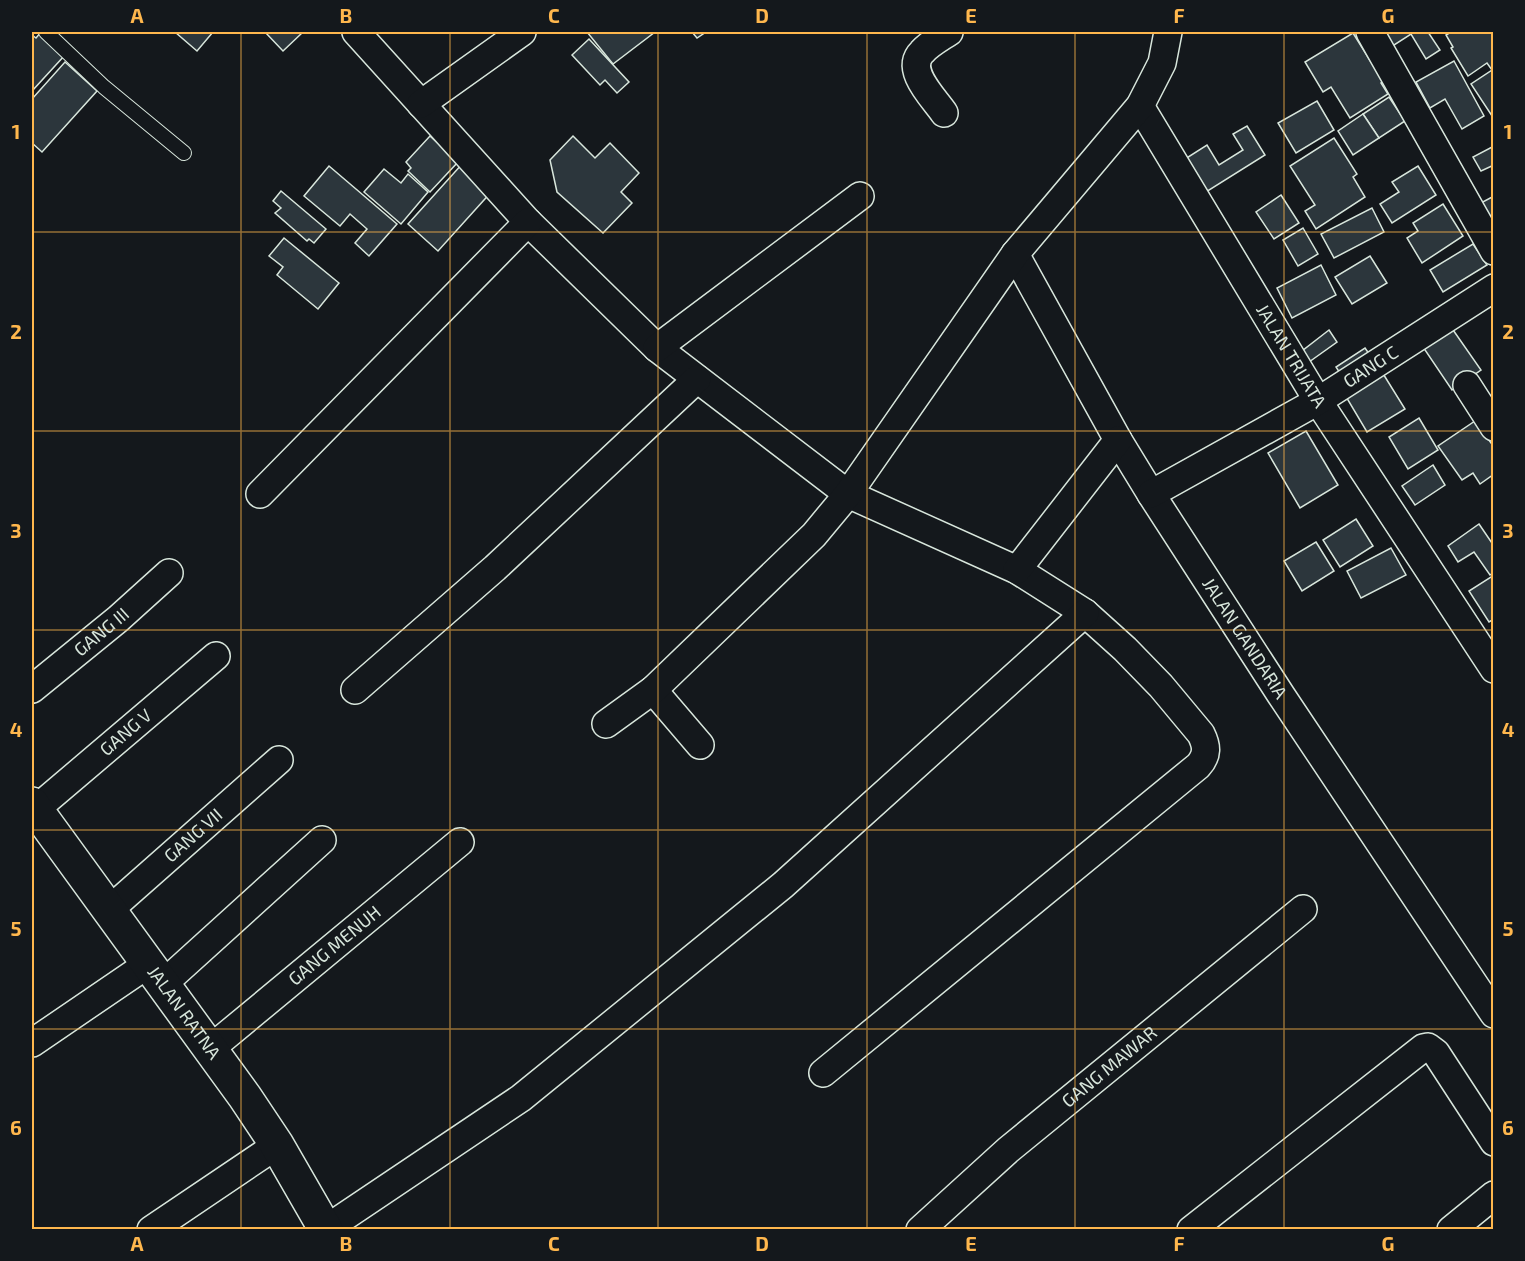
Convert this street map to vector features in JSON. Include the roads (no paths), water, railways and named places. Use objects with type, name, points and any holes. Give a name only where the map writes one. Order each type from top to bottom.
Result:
[{"type":"street","points":[[356,32],[528,222],[657,348],[848,494],[1017,570],[1085,613],[1161,686],[1201,734],[1206,751],[1203,760],[823,1073]]},
{"type":"street","points":[[422,104],[522,32]]},
{"type":"street","points":[[944,113],[916,72],[916,61],[921,52],[949,32]]},
{"type":"street","points":[[606,724],[654,690],[814,535],[848,494],[1015,254],[1140,106],[1162,63],[1168,32]]},
{"type":"street","points":[[1370,32],[1494,251]]},
{"type":"street","name":"JALAN TRIJATA","points":[[1140,106],[1318,401],[1494,669]]},
{"type":"street","points":[[657,348],[860,196]]},
{"type":"street","points":[[260,494],[528,222]]},
{"type":"street","name":"JALAN GANDARIA","points":[[1015,254],[1118,440],[1151,494],[1281,695],[1494,1014]]},
{"type":"street","name":"GANG C","points":[[1151,494],[1318,401],[1494,288]]},
{"type":"street","points":[[355,690],[495,568],[697,379]]},
{"type":"street","points":[[1467,385],[1494,427]]},
{"type":"street","points":[[1017,570],[1118,440]]},
{"type":"street","name":"GANG III","points":[[32,689],[118,619],[169,573]]},
{"type":"street","points":[[326,1229],[521,1098],[783,885],[1085,613]]},
{"type":"street","name":"GANG V","points":[[34,806],[216,656]]},
{"type":"street","points":[[654,690],[700,746]]},
{"type":"street","name":"GANG VII","points":[[108,911],[279,760]]},
{"type":"street","name":"JALAN RATNA","points":[[34,806],[277,1145],[326,1229]]},
{"type":"street","points":[[32,1043],[155,974],[322,840]]},
{"type":"street","name":"GANG MENUH","points":[[210,1049],[460,842]]},
{"type":"street","name":"GANG MAWAR","points":[[920,1230],[1008,1150],[1303,909]]},
{"type":"street","points":[[1191,1230],[1423,1048],[1428,1047],[1436,1053],[1494,1142]]},
{"type":"street","points":[[151,1230],[277,1145]]},
{"type":"street","points":[[1451,1230],[1494,1195]]},
{"type":"lane","points":[[46,32],[104,87],[184,153]]}]
